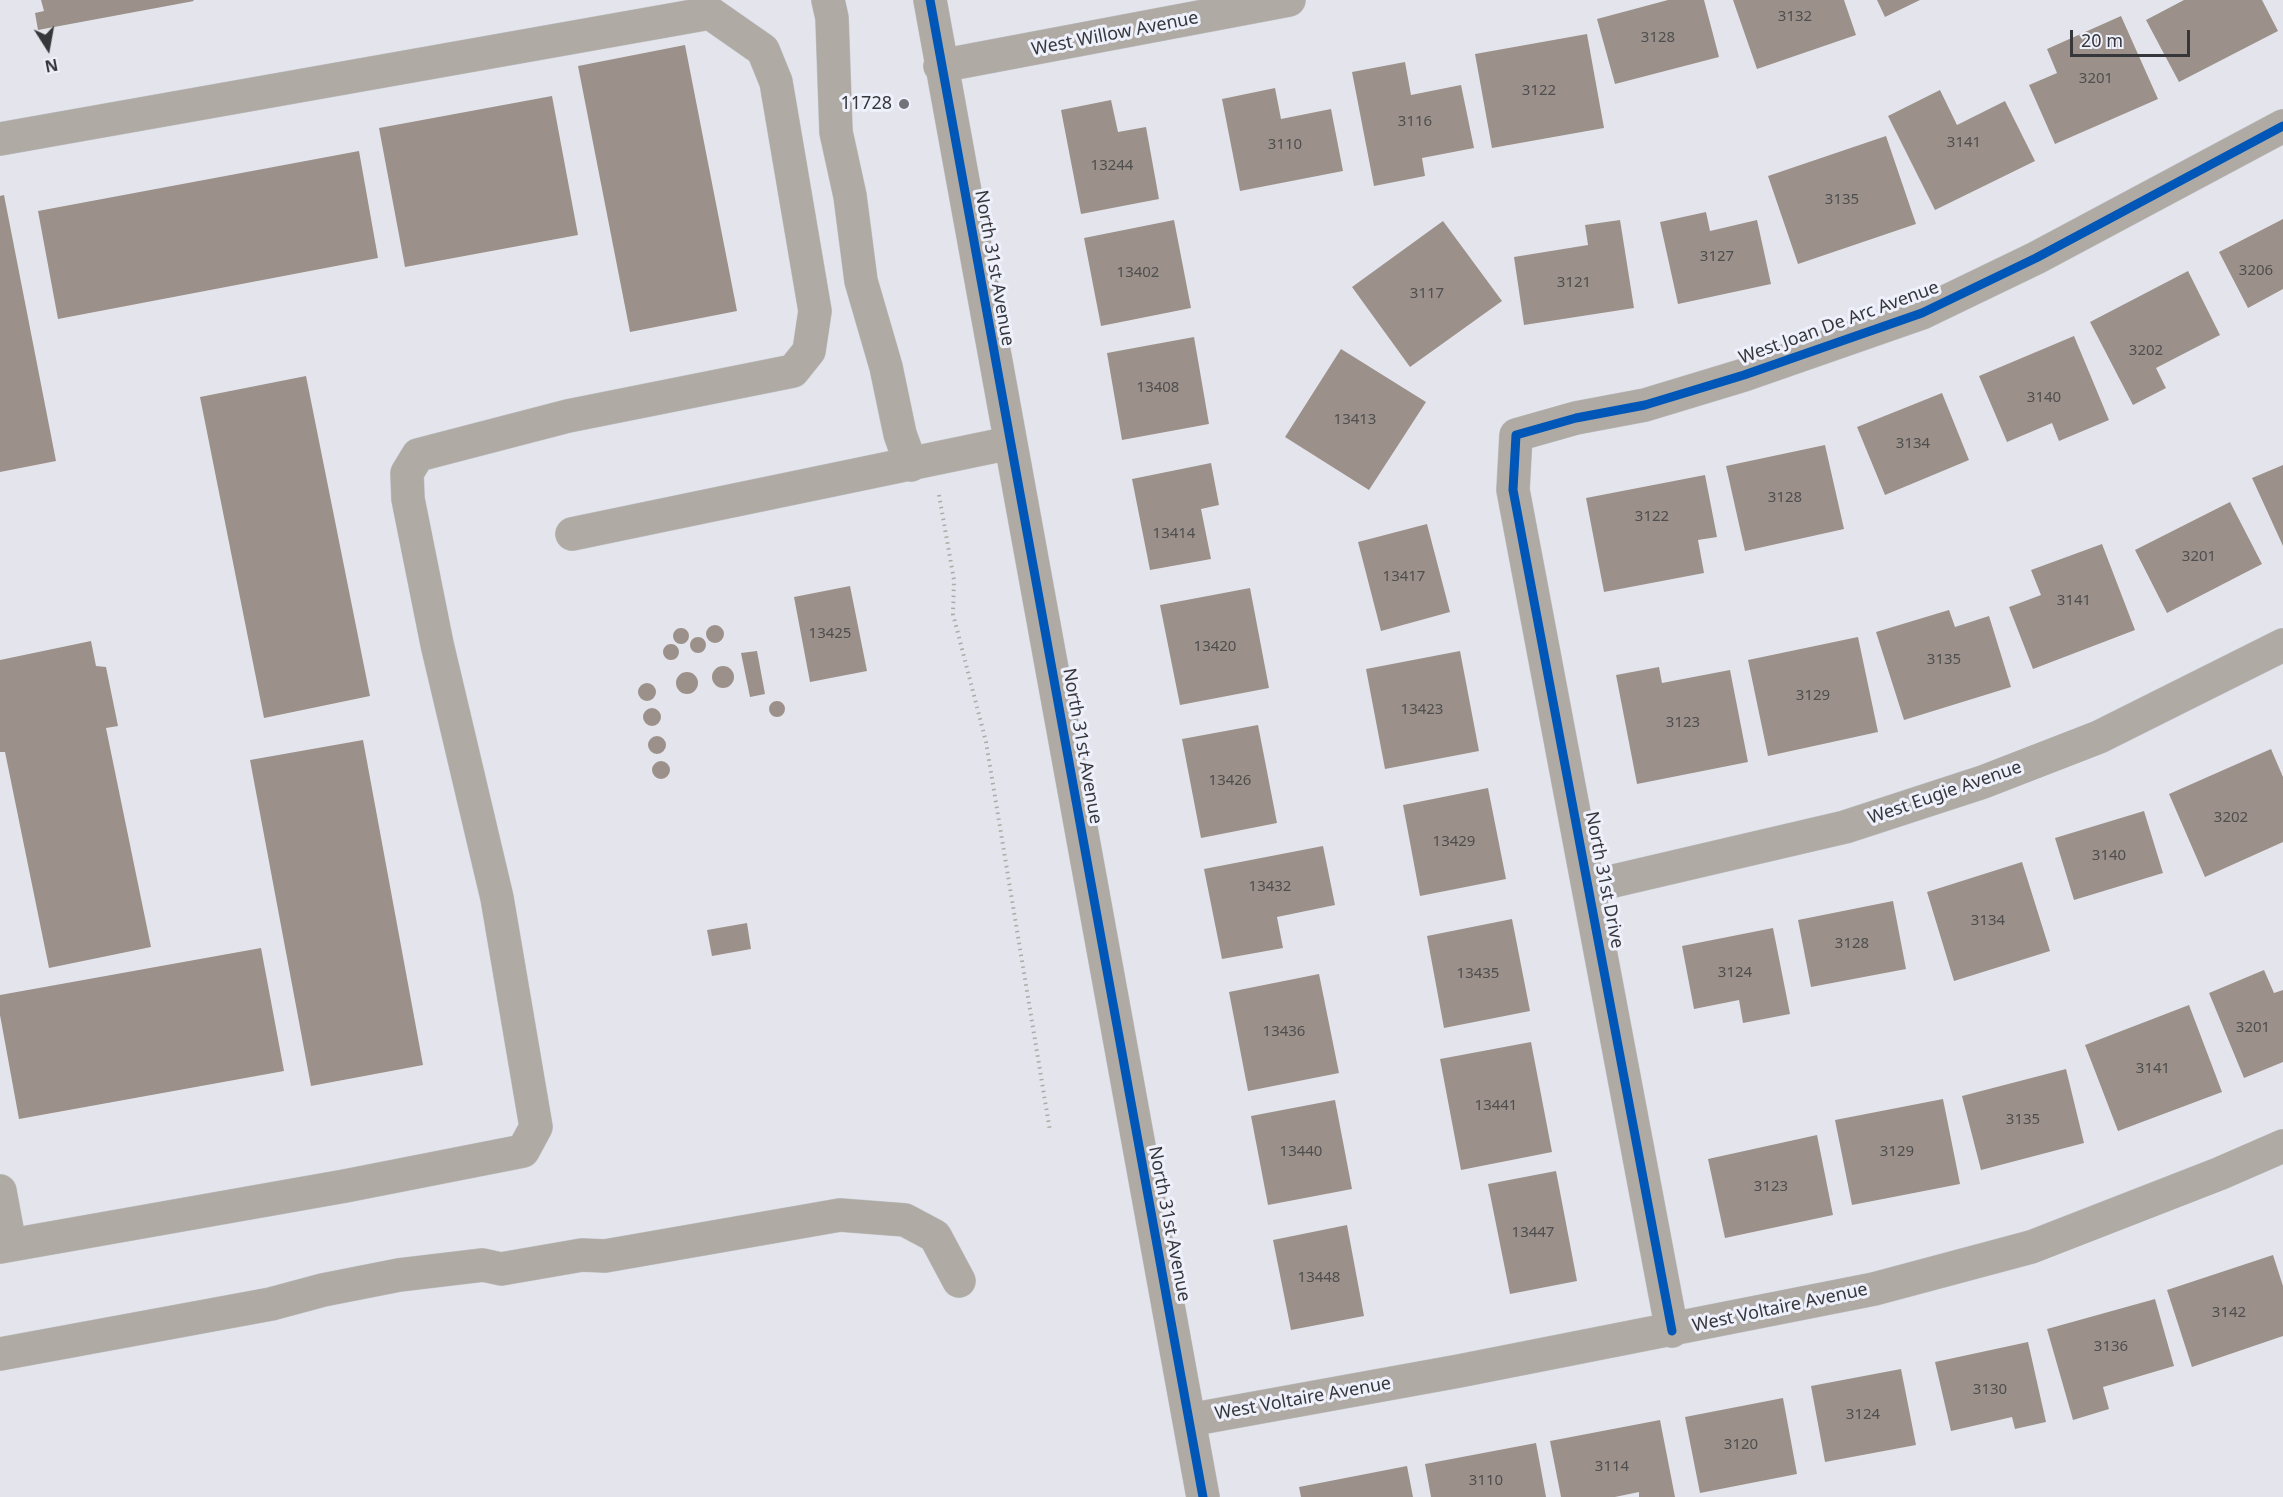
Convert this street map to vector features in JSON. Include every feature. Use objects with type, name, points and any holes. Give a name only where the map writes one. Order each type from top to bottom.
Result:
[{"type":"street","points":[[828,0],[832,18],[836,132],[850,196],[861,281],[886,367],[900,434],[922,463]]},
{"type":"street","name":"North 31st Avenue","points":[[930,0],[940,66],[1203,1497]]},
{"type":"street","name":"West Willow Avenue","points":[[940,66],[1290,0]]},
{"type":"street","points":[[0,139],[710,13],[763,50],[776,82],[814,311],[809,351],[793,371],[568,416],[452,446],[418,455],[407,473],[408,499],[437,644],[497,898],[536,1127],[523,1151],[345,1186],[5,1246],[0,1191]]},
{"type":"street","name":"West Joan De Arc Avenue","points":[[1516,435],[1576,418],[1656,402],[1744,375],[1922,314],[2036,258],[2283,126]]},
{"type":"street","name":"North 31st Drive","points":[[1516,435],[1513,490],[1672,1330]]},
{"type":"street","points":[[572,534],[1010,443]]},
{"type":"street","name":"West Eugie Avenue","points":[[1588,887],[1845,827],[1983,782],[2099,737],[2283,645]]},
{"type":"street","name":"West Voltaire Avenue","points":[[1189,1420],[1672,1330],[1874,1289],[2031,1247],[2222,1173],[2283,1146]]},
{"type":"street","points":[[0,1354],[272,1304],[323,1290],[399,1275],[483,1265],[501,1269],[582,1255],[605,1256],[840,1215],[905,1220],[935,1236],[959,1281]]},
{"type":"path","points":[[922,463],[954,580],[953,614],[986,742],[1050,1131]]},
{"type":"building","points":[[41,0],[194,1],[38,30],[35,13],[44,11]]},
{"type":"building","points":[[1668,0],[1704,0],[1719,57],[1615,84],[1597,19]]},
{"type":"building","points":[[1733,0],[1844,0],[1856,35],[1757,69]]},
{"type":"building","points":[[1877,0],[1920,0],[1885,17]]},
{"type":"building","points":[[2184,0],[2262,0],[2278,31],[2179,82],[2146,20]]},
{"type":"building","points":[[2121,16],[2158,99],[2055,144],[2029,85],[2057,73],[2047,49]]},
{"type":"building","points":[[1587,34],[1604,128],[1492,148],[1475,54]]},
{"type":"building","points":[[685,45],[737,311],[630,332],[578,66]]},
{"type":"building","points":[[1405,62],[1411,95],[1461,85],[1474,148],[1422,158],[1425,176],[1374,186],[1352,72]]},
{"type":"building","points":[[1275,88],[1281,119],[1331,109],[1343,171],[1240,191],[1222,99]]},
{"type":"building","points":[[1940,90],[1957,125],[2005,101],[2035,161],[1935,210],[1888,116]]},
{"type":"building","points":[[552,96],[578,235],[405,267],[379,128]]},
{"type":"building","points":[[1111,100],[1118,132],[1146,127],[1159,199],[1081,214],[1061,110]]},
{"type":"building","points":[[1886,136],[1916,224],[1798,264],[1768,176]]},
{"type":"building","points":[[359,151],[378,258],[58,319],[38,211]]},
{"type":"building","points":[[4,195],[56,461],[0,472],[0,196]]},
{"type":"building","points":[[1706,212],[1710,231],[1757,220],[1771,284],[1678,304],[1660,222]]},
{"type":"building","points":[[2283,219],[2283,289],[2248,308],[2219,252]]},
{"type":"building","points":[[1174,220],[1191,308],[1101,326],[1084,238]]},
{"type":"building","points":[[1620,220],[1634,308],[1524,325],[1514,257],[1588,245],[1585,225]]},
{"type":"building","points":[[1443,221],[1502,301],[1410,367],[1352,287]]},
{"type":"building","points":[[2188,271],[2220,335],[2156,368],[2166,388],[2133,405],[2090,322]]},
{"type":"building","points":[[2074,336],[2109,420],[2059,441],[2052,423],[2007,442],[1979,376]]},
{"type":"building","points":[[1194,337],[1209,424],[1122,440],[1107,353]]},
{"type":"building","points":[[1341,349],[1426,402],[1369,490],[1285,437]]},
{"type":"building","points":[[306,376],[370,696],[264,718],[200,397]]},
{"type":"building","points":[[1942,393],[1969,460],[1885,495],[1857,427]]},
{"type":"building","points":[[1825,445],[1844,529],[1745,551],[1726,466]]},
{"type":"building","points":[[1211,463],[1219,505],[1201,509],[1211,559],[1150,570],[1132,479]]},
{"type":"building","points":[[2283,465],[2283,546],[2252,478]]},
{"type":"building","points":[[1705,475],[1717,537],[1698,540],[1704,573],[1604,592],[1586,498]]},
{"type":"building","points":[[2230,502],[2262,564],[2167,613],[2135,550]]},
{"type":"building","points":[[1427,524],[1450,612],[1381,631],[1358,542]]},
{"type":"building","points":[[2102,544],[2135,630],[2033,669],[2009,607],[2041,595],[2031,570]]},
{"type":"building","points":[[850,586],[867,671],[810,682],[794,597]]},
{"type":"building","points":[[1250,588],[1269,688],[1180,705],[1160,605]]},
{"type":"building","points":[[1949,610],[1955,627],[1989,616],[2011,687],[1904,720],[1876,632]]},
{"type":"building","points":[[715,625],[721,628],[724,634],[721,640],[715,643],[709,640],[706,634],[709,628]]},
{"type":"building","points":[[681,628],[687,630],[689,636],[687,642],[681,644],[675,642],[673,636],[675,630]]},
{"type":"building","points":[[698,637],[704,639],[706,645],[704,651],[698,653],[692,651],[690,645],[692,639]]},
{"type":"building","points":[[1858,637],[1878,732],[1768,756],[1748,660]]},
{"type":"building","points":[[91,641],[96,666],[106,667],[118,726],[106,728],[151,947],[49,968],[5,752],[0,752],[0,660]]},
{"type":"building","points":[[671,644],[677,646],[679,652],[677,658],[671,660],[665,658],[663,652],[665,646]]},
{"type":"building","points":[[757,651],[765,694],[750,697],[741,653]]},
{"type":"building","points":[[1460,651],[1479,751],[1385,769],[1366,669]]},
{"type":"building","points":[[723,666],[731,669],[734,677],[731,685],[723,688],[715,685],[712,677],[715,669]]},
{"type":"building","points":[[1659,667],[1662,683],[1730,670],[1748,762],[1637,784],[1616,675]]},
{"type":"building","points":[[687,672],[695,675],[698,683],[695,691],[687,694],[679,691],[676,683],[679,675]]},
{"type":"building","points":[[643,683],[651,683],[656,688],[654,699],[643,701],[638,696],[638,688]]},
{"type":"building","points":[[777,701],[783,703],[785,709],[783,715],[777,717],[771,715],[769,709],[771,703]]},
{"type":"building","points":[[652,708],[660,713],[661,717],[656,725],[652,726],[644,721],[643,717],[648,709]]},
{"type":"building","points":[[1258,725],[1277,823],[1201,838],[1182,739]]},
{"type":"building","points":[[653,736],[661,736],[666,741],[664,752],[653,754],[648,749],[648,741]]},
{"type":"building","points":[[363,740],[423,1065],[311,1086],[250,760]]},
{"type":"building","points":[[2271,749],[2283,777],[2283,842],[2205,877],[2169,794]]},
{"type":"building","points":[[661,761],[669,766],[670,770],[665,778],[661,779],[653,774],[652,770],[657,762]]},
{"type":"building","points":[[1488,788],[1506,879],[1420,896],[1403,805]]},
{"type":"building","points":[[2144,811],[2163,873],[2074,900],[2055,838]]},
{"type":"building","points":[[1323,846],[1335,905],[1277,917],[1283,948],[1222,959],[1204,869]]},
{"type":"building","points":[[2022,862],[2050,951],[1954,981],[1927,892]]},
{"type":"building","points":[[1893,901],[1906,969],[1811,987],[1798,920]]},
{"type":"building","points":[[1512,919],[1530,1011],[1444,1028],[1427,936]]},
{"type":"building","points":[[747,923],[751,949],[712,956],[707,930]]},
{"type":"building","points":[[1773,928],[1790,1014],[1743,1023],[1739,1000],[1694,1009],[1682,946]]},
{"type":"building","points":[[261,948],[284,1071],[19,1119],[0,1015],[0,995]]},
{"type":"building","points":[[2264,970],[2274,993],[2283,990],[2283,1062],[2244,1078],[2209,993]]},
{"type":"building","points":[[1319,974],[1339,1073],[1248,1091],[1229,992]]},
{"type":"building","points":[[2189,1005],[2222,1092],[2118,1131],[2085,1045]]},
{"type":"building","points":[[1531,1042],[1552,1152],[1461,1170],[1440,1059]]},
{"type":"building","points":[[2066,1069],[2084,1143],[1981,1170],[1962,1096]]},
{"type":"building","points":[[1943,1099],[1960,1184],[1852,1205],[1835,1120]]},
{"type":"building","points":[[1335,1100],[1352,1189],[1268,1205],[1251,1116]]},
{"type":"building","points":[[1817,1135],[1833,1215],[1725,1238],[1708,1159]]},
{"type":"building","points":[[1556,1171],[1577,1281],[1510,1294],[1488,1184]]},
{"type":"building","points":[[1347,1225],[1364,1316],[1291,1330],[1273,1240]]},
{"type":"building","points":[[2273,1255],[2283,1286],[2283,1336],[2192,1367],[2167,1290]]},
{"type":"building","points":[[2155,1299],[2174,1366],[2103,1387],[2109,1409],[2073,1420],[2047,1329]]},
{"type":"building","points":[[2028,1342],[2046,1422],[2015,1429],[2012,1417],[1951,1431],[1935,1362]]},
{"type":"building","points":[[1901,1369],[1916,1445],[1825,1462],[1811,1386]]},
{"type":"building","points":[[1783,1398],[1797,1474],[1700,1493],[1685,1417]]},
{"type":"building","points":[[1660,1420],[1675,1497],[1639,1497],[1639,1492],[1615,1497],[1561,1497],[1550,1441]]},
{"type":"building","points":[[1536,1443],[1546,1497],[1431,1497],[1425,1464]]},
{"type":"building","points":[[1407,1466],[1413,1497],[1301,1497],[1299,1487]]},
{"type":"cycle path","points":[[930,0],[1203,1497]]},
{"type":"cycle path","points":[[1672,1331],[1513,490],[1516,435],[1576,418],[1645,405],[1744,375],[1922,313],[2036,258],[2283,126]]},
{"type":"place","name":"11728","points":[[904,104]]}]
